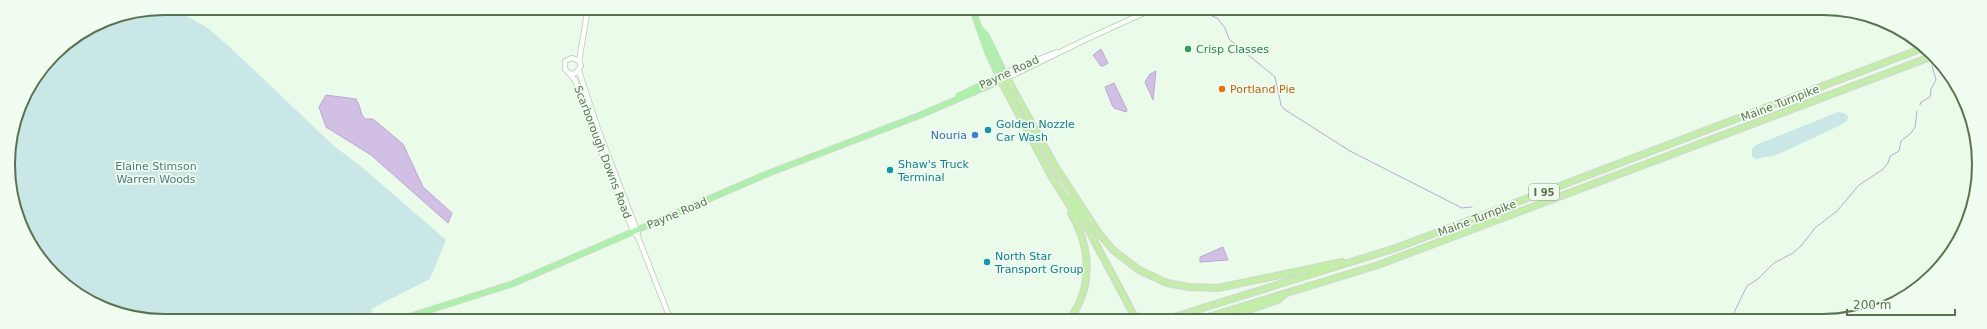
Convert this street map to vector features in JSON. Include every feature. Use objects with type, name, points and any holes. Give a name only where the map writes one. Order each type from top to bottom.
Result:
[{"type":"highway","name":"Maine Turnpike","points":[[1183,314],[1371,256],[1918,50]]},
{"type":"highway","name":"Maine Turnpike","points":[[1218,314],[1378,265],[1421,250],[1927,58]]},
{"type":"highway","points":[[1006,76],[1059,172],[1132,314]]},
{"type":"highway","points":[[1000,79],[1078,226],[1084,242],[1087,259],[1087,276],[1083,293],[1073,314]]},
{"type":"highway","points":[[1059,172],[1098,232],[1113,250],[1142,272],[1175,285],[1204,288],[1225,287],[1371,256]]},
{"type":"highway","points":[[1050,174],[1077,217],[1132,314]]},
{"type":"highway","points":[[1237,314],[1278,300],[1287,293]]},
{"type":"main road","points":[[975,15],[988,53],[1000,79]]},
{"type":"main road","points":[[981,30],[986,35],[1006,76]]},
{"type":"main road","name":"Payne Road","points":[[417,314],[512,284],[769,173],[914,118],[957,99],[980,91],[1006,76]]},
{"type":"street","points":[[575,58],[570,58],[564,64],[566,71],[571,74],[578,71],[581,66],[579,62],[587,15]]},
{"type":"street","name":"Payne Road","points":[[1006,76],[1140,15]]},
{"type":"street","points":[[575,58],[582,44]]},
{"type":"street","points":[[575,58],[579,62]]},
{"type":"street","name":"Scarborough Downs Road","points":[[578,71],[636,230]]},
{"type":"street","name":"Scarborough Downs Road","points":[[571,74],[575,80],[590,124],[636,230]]},
{"type":"street","points":[[636,230],[667,314]]},
{"type":"green space","name":"Elaine Stimson Warren Woods","points":[[155,15],[185,15],[208,28],[334,146],[363,168],[446,240],[430,279],[371,309],[373,314],[155,314],[126,309],[107,303],[81,289],[66,277],[46,256],[30,231],[20,203],[15,174],[16,145],[26,107],[40,81],[52,66],[73,46],[98,30],[126,20]]},
{"type":"green space","points":[[1838,112],[1844,113],[1848,116],[1847,121],[1841,125],[1777,155],[1755,159],[1752,156],[1752,149],[1756,145]]},
{"type":"shaded area","points":[[1101,49],[1108,63],[1103,66],[1101,66],[1093,55]]},
{"type":"shaded area","points":[[1156,71],[1153,100],[1145,82],[1150,74]]},
{"type":"shaded area","points":[[1114,83],[1127,110],[1126,112],[1114,108],[1112,105],[1105,87]]},
{"type":"shaded area","points":[[326,95],[356,99],[365,119],[373,119],[403,144],[423,187],[452,213],[448,223],[371,155],[326,127],[319,107]]},
{"type":"shaded area","points":[[1223,247],[1228,260],[1200,262],[1200,257]]},
{"type":"waterway","points":[[1210,15],[1217,18],[1225,28],[1229,39],[1275,77],[1281,105],[1284,109],[1350,151],[1462,208],[1472,207]]},
{"type":"waterway","points":[[1920,105],[1921,102],[1930,97],[1931,89],[1936,80],[1932,66]]},
{"type":"waterway","points":[[1733,314],[1747,286],[1758,279],[1774,263],[1793,253],[1801,246],[1815,228],[1837,211],[1859,185],[1882,170],[1888,163],[1890,156],[1899,151],[1901,141],[1911,133],[1915,127],[1917,111]]},
{"type":"place","name":"Crisp Classes","points":[[1188,49]]},
{"type":"place","name":"Portland Pie","points":[[1222,89]]},
{"type":"place","name":"Golden Nozzle Car Wash","points":[[988,130]]},
{"type":"place","name":"Nouria","points":[[975,135]]},
{"type":"place","name":"Shaw's Truck Terminal","points":[[890,170]]},
{"type":"place","name":"North Star Transport Group","points":[[987,262]]}]
